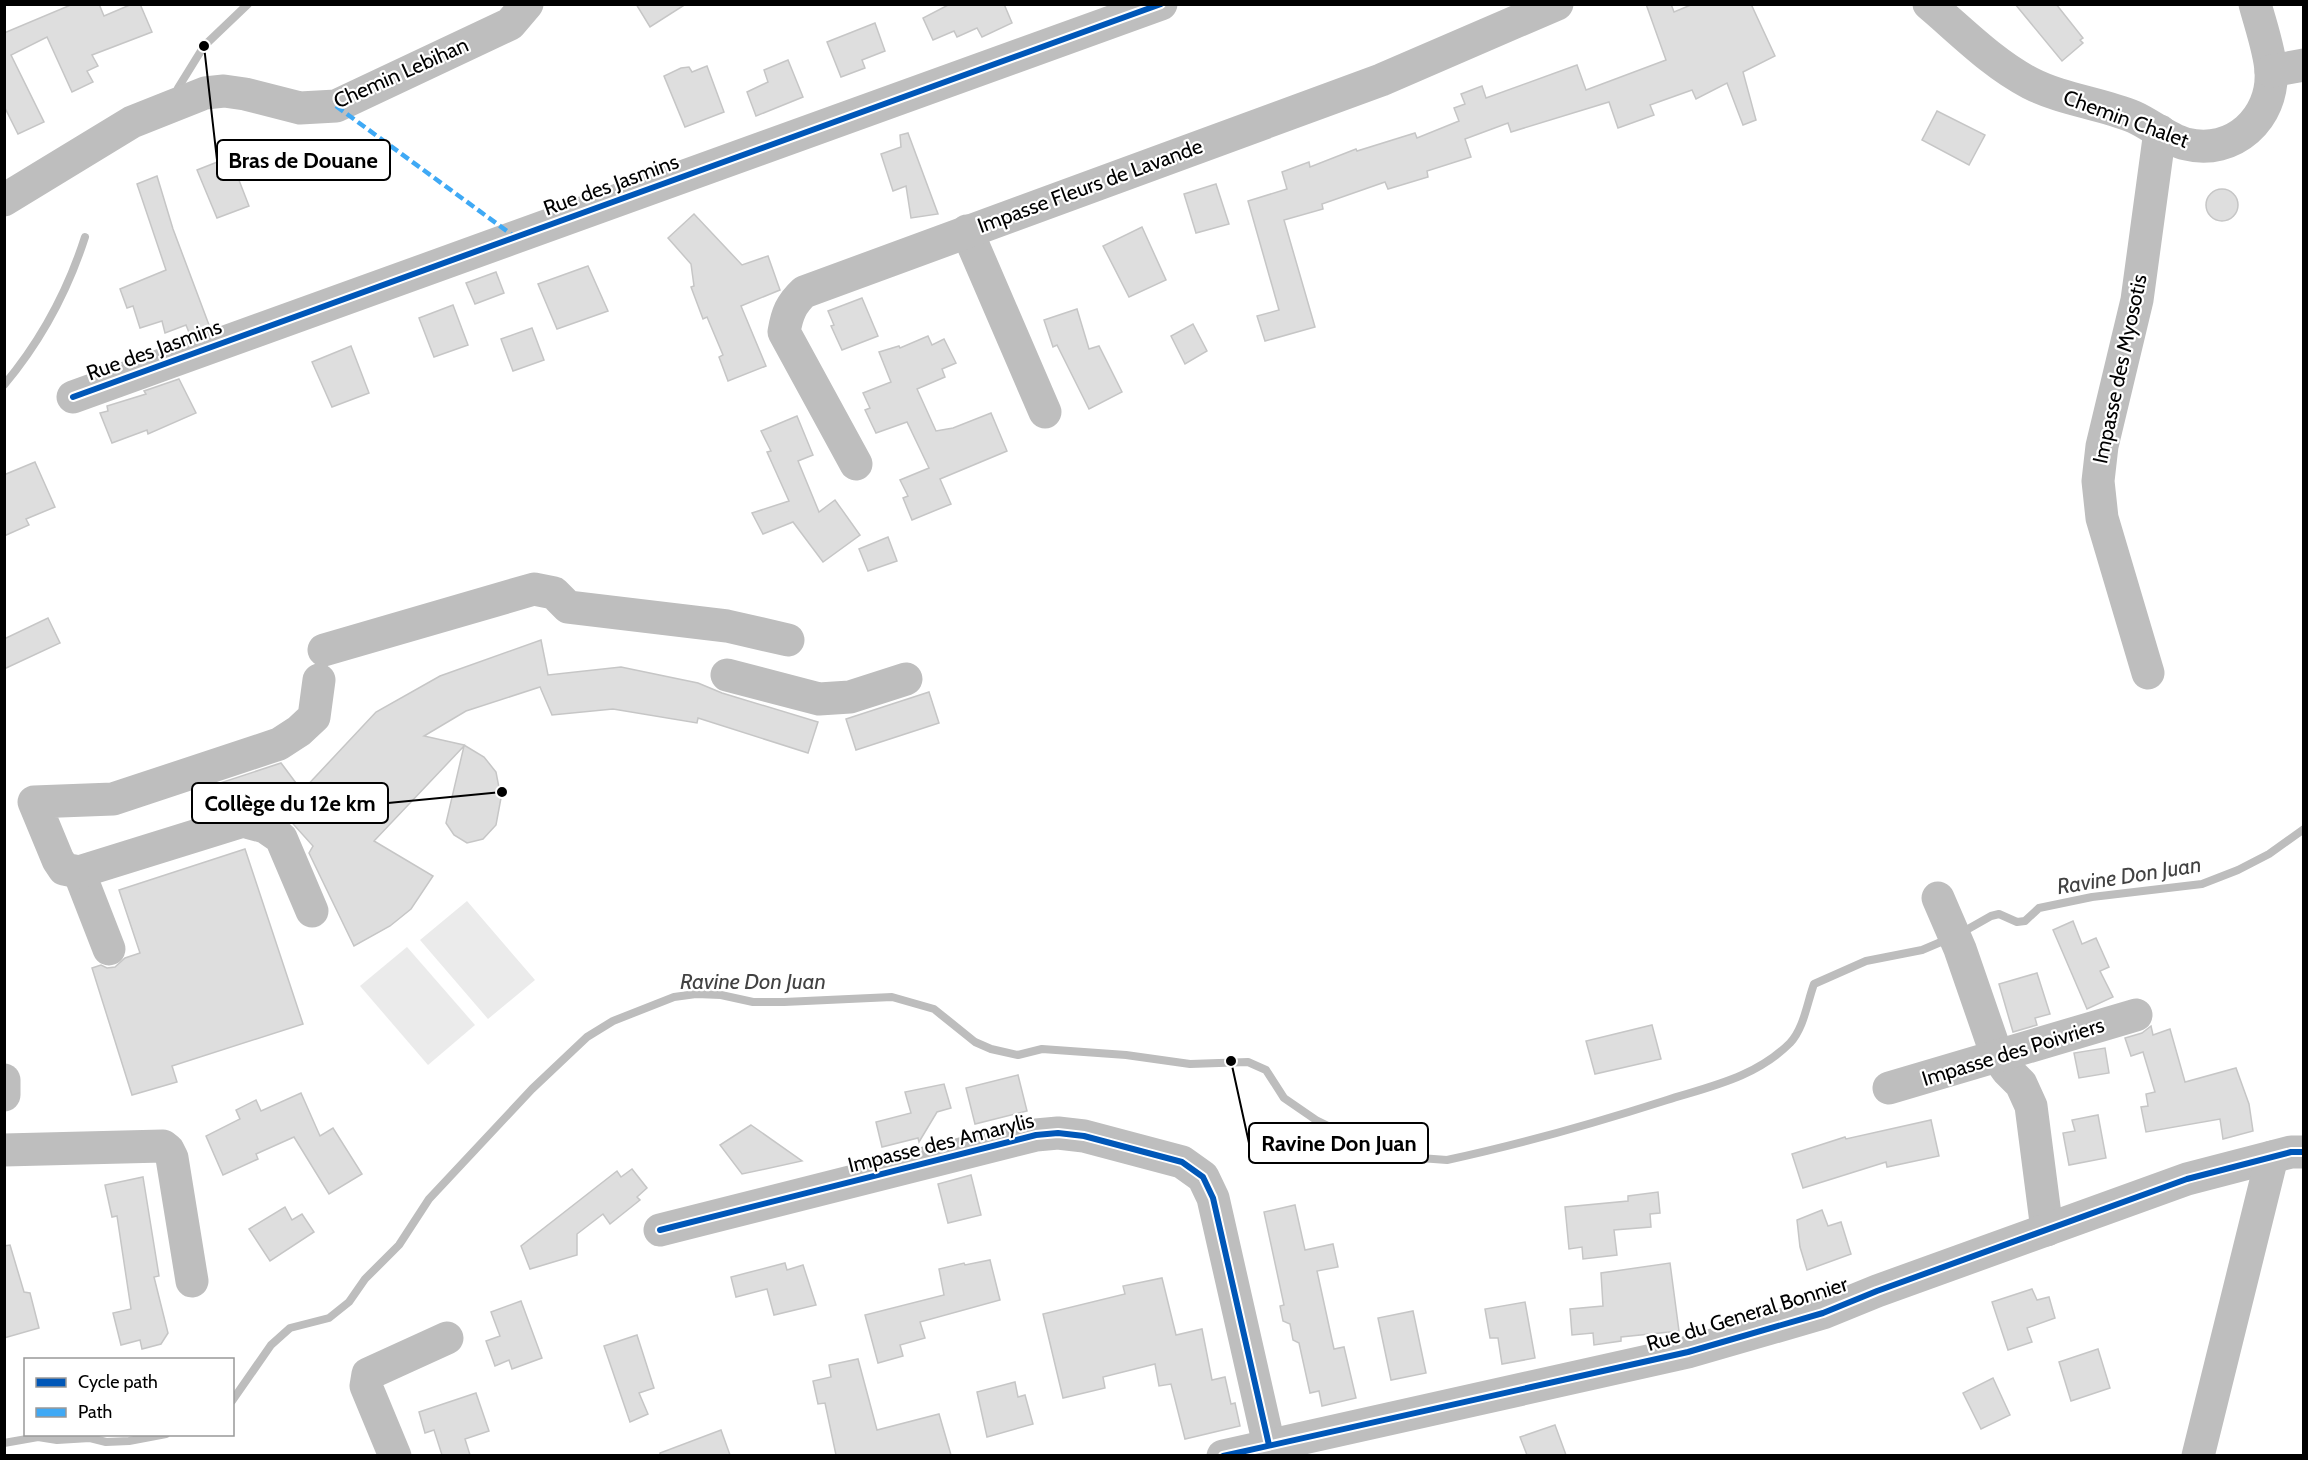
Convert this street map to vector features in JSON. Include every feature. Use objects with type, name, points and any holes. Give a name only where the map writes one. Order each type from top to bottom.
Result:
[{"type":"street","name":"Chemin Lebihan","points":[[4,200],[132,122],[205,93],[224,91],[245,94],[300,108],[336,106],[510,24],[527,4]]},
{"type":"street","name":"Rue des Jasmins","points":[[73,397],[1161,4]]},
{"type":"street","name":"Impasse Fleurs de Lavande","points":[[856,464],[784,332],[786,316],[793,303],[804,292],[1381,80],[1557,4]]},
{"type":"street","name":"Chemin Chalet","points":[[1929,4],[1996,60],[2030,83],[2071,99],[2133,117],[2186,144],[2219,147],[2248,132],[2267,102],[2271,71],[2255,4]]},
{"type":"street","points":[[2271,71],[2304,65]]},
{"type":"street","name":"Impasse des Myosotis","points":[[2148,673],[2102,518],[2098,480],[2102,446],[2137,300],[2160,131]]},
{"type":"street","points":[[967,231],[1045,412]]},
{"type":"street","points":[[312,911],[281,838],[265,827],[243,821],[79,872],[64,869],[58,860],[34,802],[113,799],[279,744],[299,731],[314,717],[322,665],[534,590],[554,593],[568,607],[727,626],[775,637],[739,678],[819,699],[850,697],[906,679]]},
{"type":"street","points":[[79,872],[108,949]]},
{"type":"street","points":[[1942,908],[1960,949],[1997,1056],[2021,1084],[2031,1106],[2047,1230]]},
{"type":"street","name":"Impasse des Poivriers","points":[[1889,1088],[2136,1015]]},
{"type":"street","points":[[4,1080],[4,1095]]},
{"type":"street","name":"Impasse des Amarylis","points":[[660,1230],[1036,1135],[1058,1133],[1084,1136],[1182,1162],[1203,1177],[1213,1198],[1269,1445]]},
{"type":"street","points":[[4,1150],[163,1146],[172,1158],[192,1281]]},
{"type":"street","points":[[2197,1455],[2292,1151]]},
{"type":"street","name":"Rue du General Bonnier","points":[[1223,1455],[1688,1352],[1823,1313],[1877,1291],[2187,1179],[2292,1151]]},
{"type":"street","points":[[395,1455],[366,1386],[368,1374],[447,1338]]},
{"type":"shaded area","points":[[467,901],[535,980],[488,1019],[420,940]]},
{"type":"shaded area","points":[[407,947],[475,1025],[428,1065],[360,986]]},
{"type":"building","points":[[73,4],[99,4],[104,16],[132,4],[140,4],[152,32],[92,55],[98,66],[87,71],[93,82],[72,92],[47,37],[11,55],[44,122],[18,134],[4,106],[4,33]]},
{"type":"building","points":[[636,4],[686,4],[650,27]]},
{"type":"building","points":[[950,4],[1004,4],[1012,23],[982,37],[977,28],[957,37],[954,31],[933,40],[923,18]]},
{"type":"building","points":[[1646,4],[1671,4],[1674,12],[1693,4],[1751,4],[1775,56],[1743,72],[1756,120],[1743,125],[1727,83],[1696,99],[1692,90],[1650,105],[1654,115],[1618,128],[1609,102],[1511,132],[1508,123],[1465,139],[1471,157],[1427,171],[1428,177],[1388,189],[1385,182],[1322,204],[1323,209],[1284,220],[1315,327],[1265,341],[1257,316],[1279,310],[1248,201],[1287,189],[1282,172],[1309,162],[1310,167],[1356,149],[1357,151],[1415,133],[1417,138],[1459,121],[1454,108],[1465,104],[1461,94],[1482,86],[1486,98],[1577,65],[1586,90],[1666,60]]},
{"type":"building","points":[[2015,4],[2056,4],[2083,38],[2080,40],[2083,43],[2062,61]]},
{"type":"building","points":[[875,23],[885,51],[862,60],[865,68],[841,77],[827,42]]},
{"type":"building","points":[[788,60],[803,97],[756,116],[747,92],[768,82],[764,70]]},
{"type":"building","points":[[707,66],[724,112],[685,127],[664,76],[681,68],[689,67],[692,72]]},
{"type":"building","points":[[1937,111],[1985,135],[1969,165],[1922,140]]},
{"type":"building","points":[[908,133],[938,214],[911,218],[906,186],[893,191],[881,154],[901,147],[900,135]]},
{"type":"building","points":[[230,157],[249,206],[217,218],[197,170]]},
{"type":"building","points":[[157,176],[173,229],[210,328],[190,335],[186,325],[165,333],[162,321],[140,328],[133,306],[127,308],[120,289],[166,270],[137,184]]},
{"type":"building","points":[[1216,184],[1229,224],[1196,233],[1184,194]]},
{"type":"building","points":[[2222,189],[2234,193],[2238,205],[2234,217],[2222,221],[2210,217],[2206,205],[2210,193]]},
{"type":"building","points":[[694,214],[742,265],[768,256],[780,290],[741,306],[766,366],[728,381],[719,357],[723,355],[707,317],[703,319],[691,287],[694,286],[691,264],[668,238]]},
{"type":"building","points":[[1142,227],[1166,280],[1129,297],[1103,246]]},
{"type":"building","points":[[588,266],[608,311],[557,329],[538,284]]},
{"type":"building","points":[[496,272],[504,293],[475,304],[466,283]]},
{"type":"building","points":[[862,298],[878,336],[842,350],[831,326],[834,325],[828,311]]},
{"type":"building","points":[[453,305],[468,345],[434,357],[419,318]]},
{"type":"building","points":[[1077,309],[1089,349],[1099,346],[1122,392],[1089,409],[1057,345],[1053,347],[1044,320]]},
{"type":"building","points":[[1193,324],[1207,351],[1185,364],[1171,336]]},
{"type":"building","points":[[532,328],[544,360],[513,371],[501,339]]},
{"type":"building","points":[[928,336],[932,345],[944,339],[956,363],[942,369],[945,377],[917,389],[936,431],[953,428],[991,413],[1007,451],[940,479],[951,504],[912,520],[903,498],[908,496],[900,480],[929,468],[907,422],[876,433],[865,410],[870,408],[863,393],[891,382],[879,352],[899,346],[900,348]]},
{"type":"building","points":[[351,346],[369,393],[332,407],[312,362]]},
{"type":"building","points":[[179,379],[196,413],[148,434],[147,430],[112,443],[100,413],[108,411],[107,406],[146,394],[144,391]]},
{"type":"building","points":[[797,416],[813,455],[798,461],[819,512],[835,500],[860,535],[823,562],[793,522],[763,534],[752,513],[789,501],[767,452],[771,451],[761,431]]},
{"type":"building","points":[[35,462],[55,507],[26,519],[29,525],[4,536],[4,472],[6,474]]},
{"type":"building","points":[[888,537],[897,561],[868,571],[859,549]]},
{"type":"building","points":[[48,618],[60,643],[4,669],[4,639]]},
{"type":"building","points":[[541,640],[548,675],[621,667],[698,683],[722,693],[818,722],[808,753],[698,718],[697,723],[613,709],[552,715],[540,687],[466,711],[424,736],[464,745],[484,757],[496,772],[501,798],[496,825],[483,839],[467,843],[454,835],[446,823],[464,746],[374,841],[433,876],[411,909],[390,926],[354,946],[309,853],[313,846],[268,796],[208,811],[202,789],[281,763],[302,791],[376,712],[440,676]]},
{"type":"building","points":[[929,692],[939,723],[856,750],[846,719]]},
{"type":"building","points":[[245,849],[303,1024],[172,1066],[177,1082],[132,1095],[92,968],[101,965],[107,968],[115,967],[125,958],[140,953],[119,890]]},
{"type":"building","points":[[2073,921],[2082,944],[2096,938],[2109,967],[2100,971],[2113,997],[2087,1009],[2053,930]]},
{"type":"building","points":[[2037,973],[2050,1014],[2035,1018],[2037,1025],[2013,1032],[1999,984]]},
{"type":"building","points":[[1652,1025],[1661,1059],[1595,1074],[1586,1041]]},
{"type":"building","points":[[2151,1026],[2153,1035],[2170,1029],[2185,1082],[2236,1068],[2249,1104],[2253,1131],[2223,1139],[2220,1119],[2146,1132],[2141,1107],[2148,1106],[2146,1094],[2155,1092],[2143,1052],[2131,1056],[2125,1038],[2142,1033]]},
{"type":"building","points":[[2105,1048],[2109,1073],[2079,1078],[2074,1053]]},
{"type":"building","points":[[1018,1075],[1027,1111],[975,1124],[966,1088]]},
{"type":"building","points":[[944,1084],[951,1108],[937,1112],[919,1142],[918,1138],[882,1147],[876,1122],[911,1113],[905,1092]]},
{"type":"building","points":[[301,1093],[320,1136],[333,1128],[362,1174],[329,1194],[294,1137],[256,1154],[258,1159],[223,1175],[206,1136],[240,1119],[236,1110],[256,1100],[261,1111]]},
{"type":"building","points":[[2098,1115],[2106,1158],[2069,1165],[2063,1133],[2075,1131],[2072,1120]]},
{"type":"building","points":[[1931,1120],[1939,1156],[1887,1167],[1886,1162],[1803,1188],[1792,1154],[1845,1137],[1846,1139]]},
{"type":"building","points":[[751,1125],[802,1161],[742,1174],[720,1145]]},
{"type":"building","points":[[632,1169],[647,1188],[637,1197],[640,1200],[610,1224],[603,1214],[577,1234],[577,1255],[530,1269],[521,1246],[617,1171],[621,1177]]},
{"type":"building","points":[[971,1175],[981,1215],[948,1223],[938,1184]]},
{"type":"building","points":[[143,1177],[159,1276],[154,1277],[168,1333],[161,1344],[142,1349],[140,1340],[121,1345],[113,1313],[131,1309],[117,1216],[112,1217],[105,1185]]},
{"type":"building","points":[[1658,1192],[1660,1213],[1650,1214],[1651,1227],[1614,1230],[1617,1255],[1583,1259],[1582,1247],[1569,1249],[1565,1207],[1628,1201],[1628,1196]]},
{"type":"building","points":[[1295,1205],[1305,1250],[1333,1244],[1338,1267],[1317,1271],[1334,1349],[1344,1347],[1356,1398],[1322,1406],[1319,1391],[1310,1393],[1299,1343],[1293,1340],[1290,1324],[1283,1321],[1280,1306],[1284,1305],[1264,1212]]},
{"type":"building","points":[[285,1207],[292,1220],[302,1214],[314,1232],[270,1261],[249,1229]]},
{"type":"building","points":[[1822,1210],[1828,1226],[1841,1222],[1851,1254],[1807,1270],[1800,1247],[1797,1220]]},
{"type":"building","points":[[10,1245],[24,1292],[30,1293],[39,1328],[4,1338],[4,1246]]},
{"type":"building","points":[[990,1260],[1000,1300],[920,1322],[925,1338],[900,1345],[903,1356],[878,1363],[865,1315],[944,1295],[939,1269]]},
{"type":"building","points":[[785,1263],[787,1270],[803,1265],[816,1305],[774,1315],[767,1289],[736,1297],[731,1277]]},
{"type":"building","points":[[1670,1263],[1679,1331],[1621,1337],[1621,1341],[1594,1345],[1593,1333],[1572,1335],[1570,1309],[1603,1306],[1601,1273]]},
{"type":"building","points":[[1162,1278],[1176,1335],[1202,1329],[1212,1380],[1225,1377],[1231,1404],[1235,1403],[1240,1426],[1185,1439],[1171,1384],[1159,1386],[1155,1364],[1103,1377],[1105,1388],[1063,1398],[1043,1314],[1125,1294],[1123,1286]]},
{"type":"building","points":[[2032,1289],[2037,1300],[2049,1297],[2055,1318],[2027,1328],[2032,1342],[2008,1350],[1992,1302]]},
{"type":"building","points":[[521,1301],[542,1358],[512,1369],[509,1360],[495,1366],[486,1341],[500,1336],[491,1312]]},
{"type":"building","points":[[1525,1302],[1535,1358],[1502,1364],[1498,1338],[1490,1338],[1485,1309]]},
{"type":"building","points":[[1413,1311],[1426,1373],[1391,1380],[1378,1318]]},
{"type":"building","points":[[637,1335],[654,1388],[639,1393],[648,1414],[630,1422],[604,1346]]},
{"type":"building","points":[[2098,1349],[2110,1388],[2071,1401],[2059,1362]]},
{"type":"building","points":[[858,1359],[877,1430],[939,1414],[951,1455],[836,1455],[825,1403],[818,1404],[813,1381],[831,1377],[829,1365]]},
{"type":"building","points":[[1993,1378],[2010,1415],[1981,1429],[1963,1393]]},
{"type":"building","points":[[1015,1382],[1018,1397],[1025,1395],[1033,1424],[987,1437],[977,1392]]},
{"type":"building","points":[[476,1393],[489,1431],[465,1439],[470,1455],[442,1455],[434,1430],[425,1433],[419,1412]]},
{"type":"building","points":[[1555,1425],[1566,1455],[1527,1455],[1520,1437]]},
{"type":"building","points":[[721,1430],[730,1455],[660,1455],[660,1453]]},
{"type":"waterway","points":[[178,88],[204,46],[248,4]]},
{"type":"waterway","points":[[4,385],[52,315],[85,237]]},
{"type":"waterway","name":"Ravine Don Juan","points":[[1961,933],[1999,914],[2017,922],[2025,921],[2039,908],[2092,897],[2202,884],[2238,870],[2269,854],[2304,829]]},
{"type":"waterway","name":"Ravine Don Juan","points":[[234,1398],[271,1345],[290,1328],[329,1318],[349,1302],[365,1279],[399,1245],[429,1199],[532,1089],[587,1037],[613,1021],[674,997],[696,994],[721,995],[753,1002],[892,997],[934,1009],[975,1042],[991,1049],[1018,1055],[1042,1049],[1126,1055],[1190,1064],[1248,1062],[1266,1070],[1284,1098],[1316,1120],[1377,1150],[1420,1158],[1447,1160],[1586,1125],[1733,1079],[1763,1064],[1790,1043],[1802,1023],[1814,984],[1866,961],[1922,950],[1948,939]]},
{"type":"waterway","name":"Ravine Don Juan","points":[[4,1443],[38,1437],[57,1440],[90,1438],[106,1442],[155,1436]]},
{"type":"marked path","points":[[336,106],[515,237]]},
{"type":"cycle path","points":[[73,397],[1161,4]]},
{"type":"cycle path","points":[[660,1230],[1036,1135],[1058,1133],[1084,1136],[1182,1162],[1203,1177],[1213,1198],[1269,1445]]},
{"type":"cycle path","points":[[1223,1456],[1688,1352],[1823,1313],[1877,1291],[2187,1179],[2291,1152],[2304,1152]]},
{"type":"place","name":"Bras de Douane","points":[[204,46]]},
{"type":"place","name":"Collège du 12e km","points":[[502,792]]},
{"type":"place","name":"Ravine Don Juan","points":[[1231,1061]]}]
